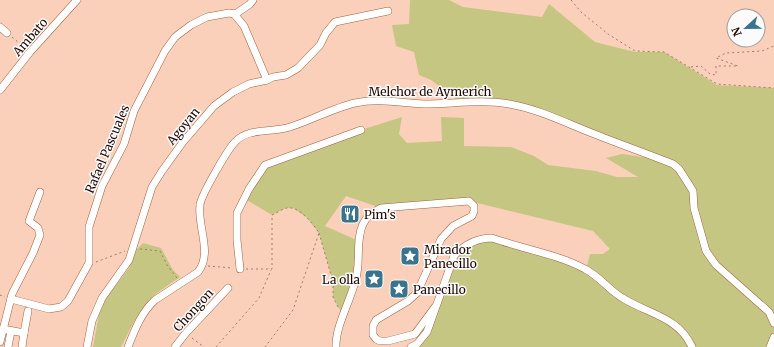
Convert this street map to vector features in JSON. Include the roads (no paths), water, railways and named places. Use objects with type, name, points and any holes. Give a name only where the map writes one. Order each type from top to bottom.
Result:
[{"type":"street","name":"Ambato","points":[[0,90],[30,52],[77,0]]},
{"type":"street","points":[[253,0],[234,14],[244,26],[267,80]]},
{"type":"street","name":"Agoyan","points":[[86,347],[92,321],[102,298],[122,270],[133,248],[152,187],[183,142],[214,106],[233,92],[249,84],[286,74],[298,68],[320,45],[326,33],[335,22],[388,11]]},
{"type":"street","name":"Rafael Pascuales","points":[[11,299],[49,309],[61,307],[68,301],[89,263],[89,227],[102,186],[124,144],[134,111],[165,51],[175,37],[192,25],[207,17],[229,13],[234,14]]},
{"type":"street","points":[[0,27],[7,33]]},
{"type":"street","name":"Melchor de Aymerich","points":[[128,347],[140,318],[150,305],[155,300],[198,272],[203,265],[205,258],[200,202],[204,192],[232,146],[241,137],[254,132],[285,128],[352,104],[384,100],[423,104],[477,102],[507,103],[521,106],[566,122],[677,166],[693,191],[696,215],[706,251],[716,265],[766,309],[772,317],[774,323]]},
{"type":"street","points":[[240,269],[237,240],[237,213],[249,189],[265,165],[361,130]]},
{"type":"street","points":[[0,342],[12,294],[33,253],[40,235],[38,228],[29,221],[40,192]]},
{"type":"street","points":[[336,347],[337,335],[357,274],[359,241],[363,224],[370,214],[381,208],[469,201],[474,206],[472,216],[453,226],[441,239],[417,293],[408,301],[376,320],[373,326],[376,339],[380,341],[388,341],[415,334],[434,307]]},
{"type":"street","points":[[411,347],[417,344],[427,332],[434,307],[454,256],[460,250],[478,240],[492,238],[568,261],[586,269],[622,297],[678,326],[686,334],[692,347]]},
{"type":"street","name":"Chongon","points":[[175,347],[185,334],[228,288]]},
{"type":"street","points":[[22,347],[28,311]]},
{"type":"street","points":[[3,329],[24,333]]},
{"type":"street","points":[[8,347],[11,331]]},
{"type":"street","points":[[770,347],[774,337]]},
{"type":"place","name":"Pim's","points":[[350,214]]},
{"type":"place","name":"Mirador Panecillo","points":[[410,256]]},
{"type":"place","name":"La olla","points":[[374,279]]},
{"type":"place","name":"Panecillo","points":[[399,289]]}]
